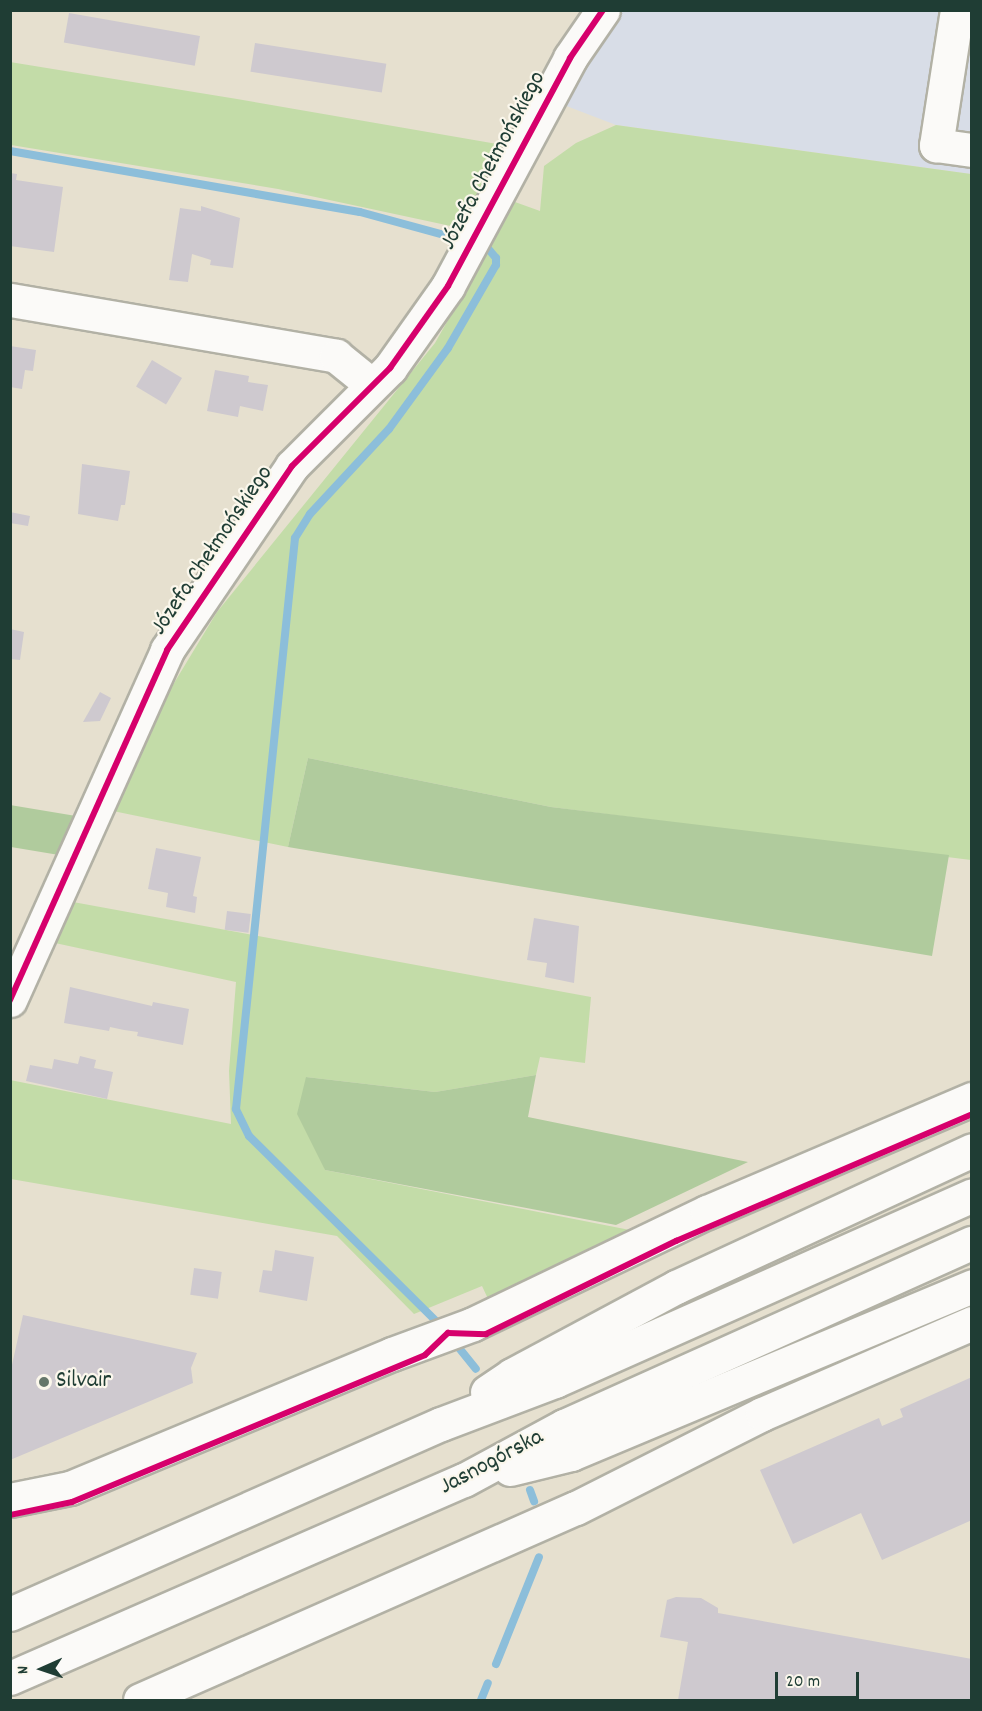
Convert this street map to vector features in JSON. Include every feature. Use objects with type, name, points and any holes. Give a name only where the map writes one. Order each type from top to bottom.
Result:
[{"type":"main road","name":"Józefa Chełmońskiego","points":[[10,1000],[167,650],[292,466],[390,368],[448,286],[566,64],[603,10]]},
{"type":"main road","points":[[957,10],[936,145],[972,150]]},
{"type":"main road","points":[[10,300],[336,356],[372,385]]},
{"type":"main road","points":[[10,1500],[70,1488],[392,1354],[473,1324],[707,1212],[972,1099]]},
{"type":"main road","points":[[441,1425],[512,1375],[676,1287],[972,1149]]},
{"type":"main road","name":"Jasnogórska","points":[[10,1614],[441,1425],[555,1381],[972,1195]]},
{"type":"main road","name":"Jasnogórska","points":[[10,1678],[464,1480],[564,1426],[972,1243]]},
{"type":"main road","points":[[464,1480],[571,1454],[972,1286]]},
{"type":"main road","points":[[140,1701],[576,1508],[762,1414],[972,1323]]},
{"type":"shaded area","points":[[623,11],[971,11],[971,174],[616,125],[556,102]]},
{"type":"green space","points":[[10,62],[503,145],[460,228],[278,189],[11,145]]},
{"type":"green space","points":[[616,125],[971,174],[971,860],[551,807],[308,758],[288,847],[113,811],[162,703],[217,612],[435,343],[515,202],[540,211],[544,166],[576,143]]},
{"type":"green space","points":[[308,758],[551,807],[949,855],[932,956],[288,847]]},
{"type":"green space","points":[[10,805],[76,816],[59,855],[11,847]]},
{"type":"green space","points":[[73,902],[591,997],[585,1063],[540,1057],[536,1075],[435,1092],[306,1077],[325,1170],[640,1232],[490,1303],[482,1286],[414,1314],[337,1236],[11,1179],[10,1080],[231,1124],[229,1071],[236,982],[55,943]]},
{"type":"green space","points":[[536,1075],[528,1117],[748,1162],[616,1225],[325,1170],[297,1114],[306,1077],[435,1092]]},
{"type":"building","points":[[69,13],[200,36],[195,66],[64,43]]},
{"type":"building","points":[[255,43],[386,64],[382,92],[250,72]]},
{"type":"building","points":[[10,173],[17,174],[16,180],[63,187],[54,252],[10,246]]},
{"type":"building","points":[[201,206],[240,218],[233,268],[210,265],[211,260],[192,254],[188,282],[169,280],[180,208],[201,211]]},
{"type":"building","points":[[10,346],[36,350],[33,371],[25,370],[22,389],[10,387]]},
{"type":"building","points":[[152,360],[182,378],[166,405],[136,387]]},
{"type":"building","points":[[215,370],[249,376],[248,382],[268,385],[263,411],[240,406],[238,417],[207,411]]},
{"type":"building","points":[[82,464],[130,471],[125,505],[121,505],[118,521],[78,514]]},
{"type":"building","points":[[10,512],[30,516],[28,526],[10,523]]},
{"type":"building","points":[[10,629],[24,632],[20,660],[10,659]]},
{"type":"building","points":[[100,692],[111,698],[100,721],[83,722]]},
{"type":"building","points":[[156,848],[201,857],[193,896],[197,897],[195,913],[166,907],[168,893],[148,889]]},
{"type":"building","points":[[227,911],[251,914],[249,933],[225,930]]},
{"type":"building","points":[[534,918],[579,926],[574,983],[545,977],[547,963],[527,960]]},
{"type":"building","points":[[70,987],[152,1006],[153,1002],[189,1009],[183,1045],[137,1036],[138,1032],[110,1027],[109,1031],[64,1023]]},
{"type":"building","points":[[80,1056],[96,1060],[94,1068],[113,1072],[107,1099],[26,1081],[30,1065],[52,1069],[54,1059],[78,1064]]},
{"type":"building","points":[[275,1250],[314,1257],[307,1301],[259,1292],[263,1270],[272,1271]]},
{"type":"building","points":[[194,1268],[222,1272],[218,1299],[190,1295]]},
{"type":"building","points":[[23,1315],[197,1353],[191,1368],[193,1383],[10,1460],[10,1374]]},
{"type":"building","points":[[972,1377],[972,1520],[882,1560],[861,1513],[793,1544],[760,1470],[879,1418],[882,1426],[903,1417],[900,1409]]},
{"type":"building","points":[[676,1597],[701,1598],[718,1608],[718,1613],[972,1659],[972,1700],[678,1700],[688,1642],[660,1637],[667,1600]]},
{"type":"waterway","points":[[10,151],[360,212],[441,234]]},
{"type":"waterway","points":[[439,1324],[249,1136],[236,1109],[295,538],[310,514],[389,429],[448,348],[496,265],[496,258],[485,245]]},
{"type":"waterway","points":[[455,1343],[476,1369]]},
{"type":"waterway","points":[[530,1490],[534,1501]]},
{"type":"waterway","points":[[496,1664],[539,1557]]},
{"type":"waterway","points":[[481,1700],[488,1683]]},
{"type":"cycle path","points":[[10,1000],[167,650],[292,466],[390,368],[448,286],[570,58],[603,10]]},
{"type":"cycle path","points":[[10,1515],[72,1502],[425,1355],[448,1333],[486,1334],[676,1241],[972,1114]]},
{"type":"place","name":"Silvair","points":[[44,1382]]}]
